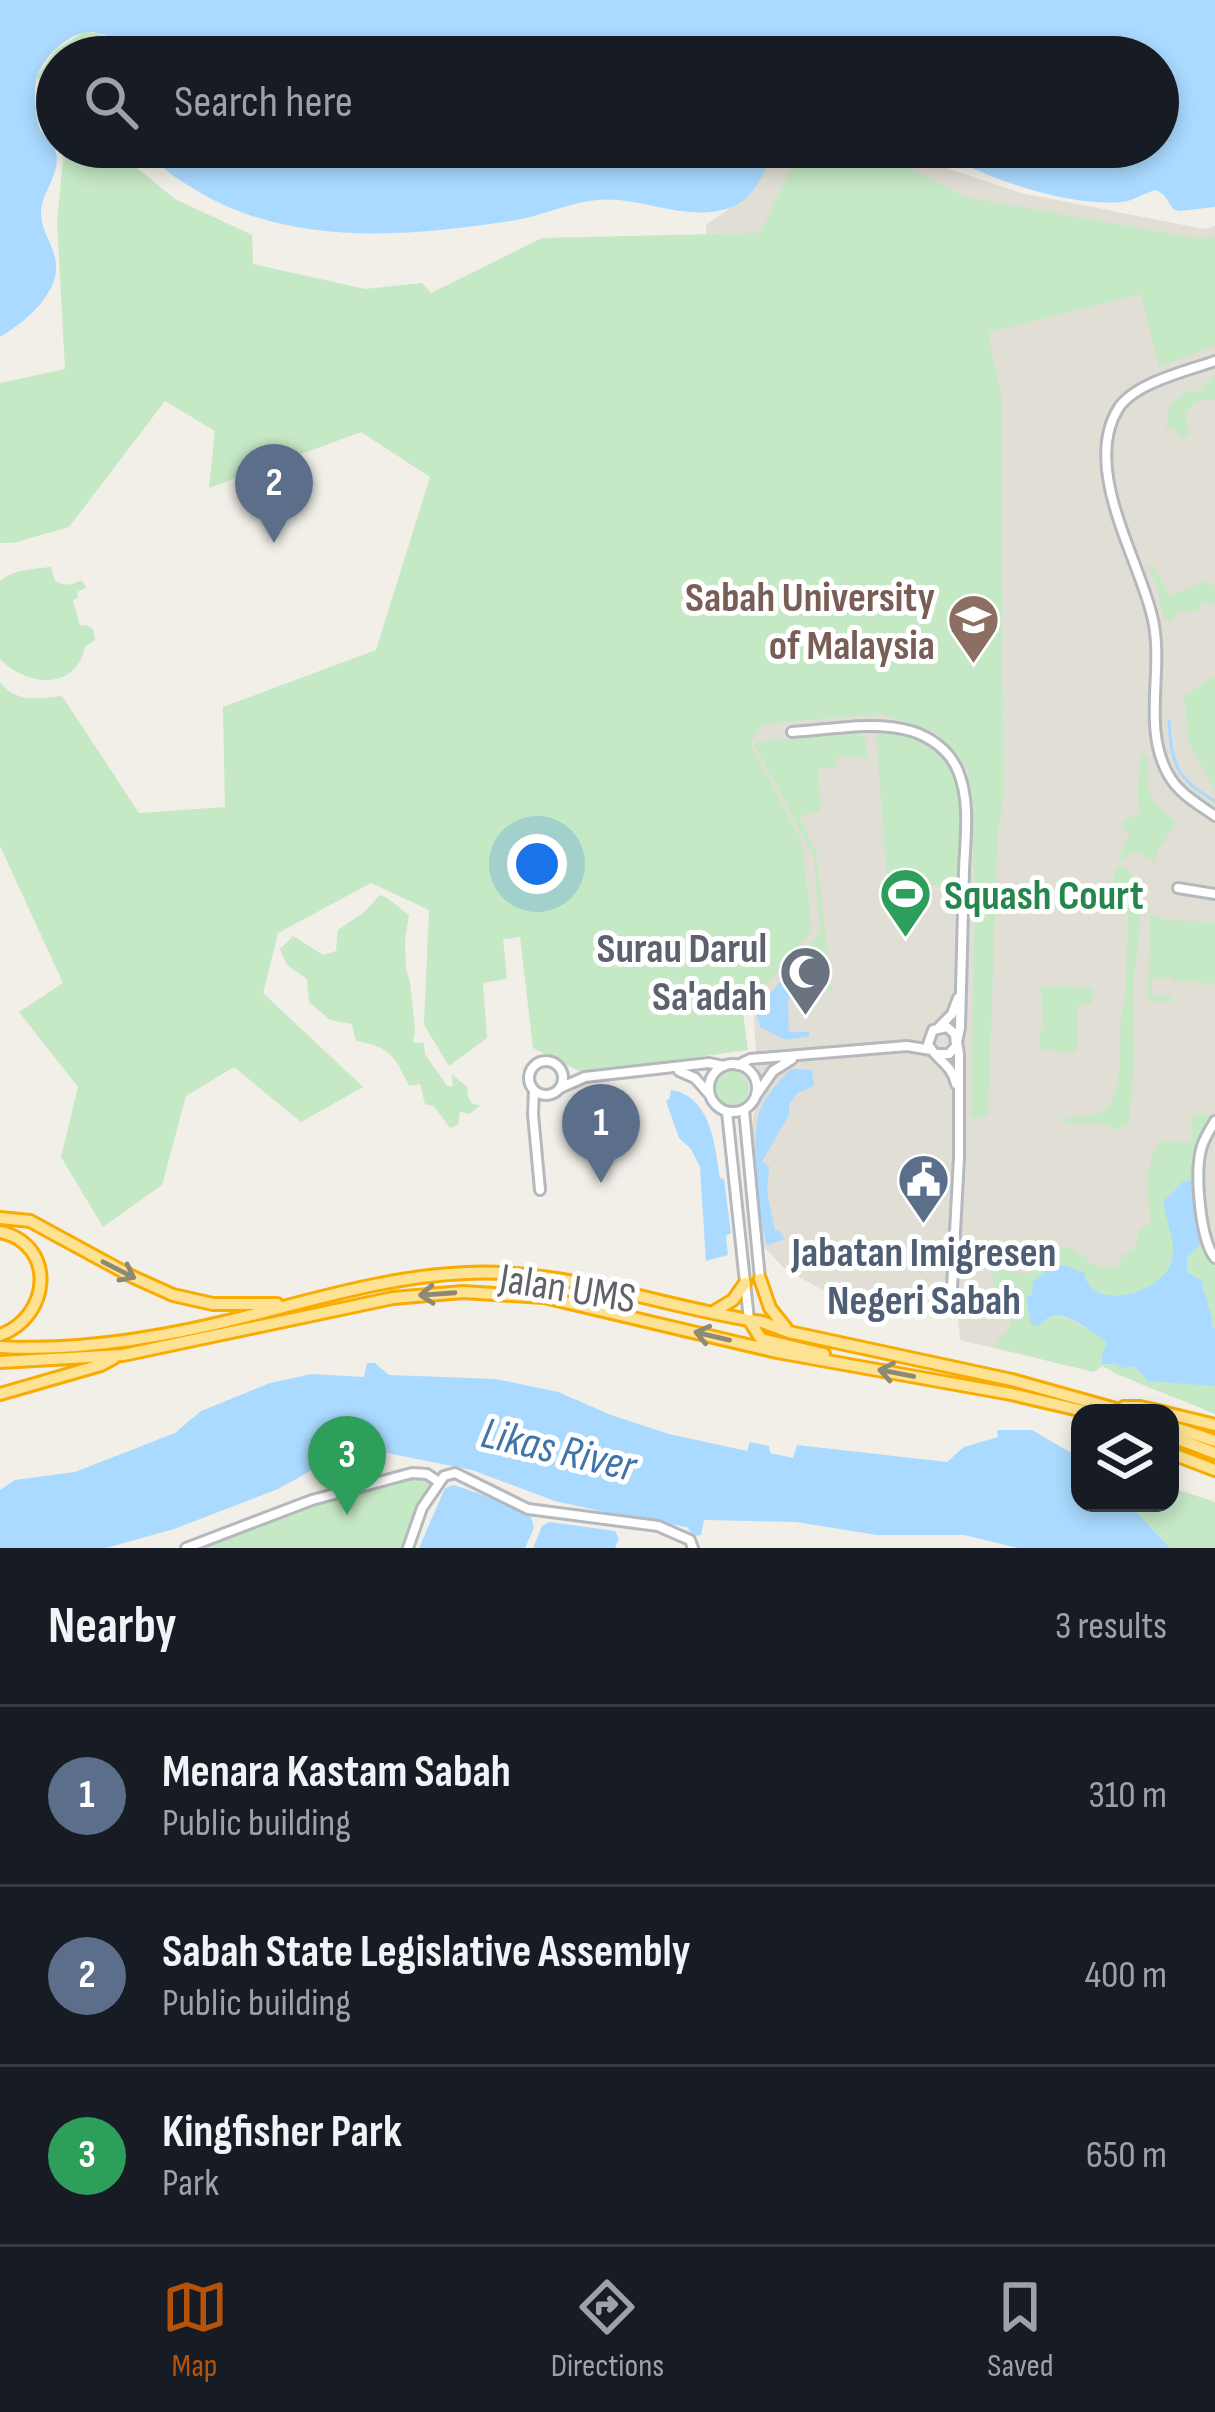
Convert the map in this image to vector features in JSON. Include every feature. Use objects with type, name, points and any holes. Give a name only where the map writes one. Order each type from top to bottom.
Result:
[{"type":"highway","points":[[0,1218],[30,1221],[173,1295],[213,1304],[299,1303]]},
{"type":"highway","points":[[0,1232],[27,1244],[41,1276],[39,1298],[28,1318],[0,1335]]},
{"type":"highway","name":"Jalan UMS","points":[[0,1347],[100,1344],[150,1337],[388,1281],[480,1273],[575,1283],[712,1312],[1098,1404]]},
{"type":"highway","points":[[760,1279],[770,1308],[789,1332]]},
{"type":"highway","points":[[712,1312],[733,1300],[745,1283]]},
{"type":"highway","name":"Jalan UMS","points":[[0,1362],[117,1356],[393,1298],[463,1292],[544,1298],[777,1352],[1071,1408]]},
{"type":"highway","points":[[749,1320],[761,1339],[820,1352],[846,1364]]},
{"type":"highway","points":[[0,1394],[101,1365],[117,1356]]},
{"type":"highway","points":[[1179,1416],[1215,1425]]},
{"type":"highway","points":[[1179,1429],[1215,1441]]},
{"type":"highway","points":[[1179,1439],[1215,1453]]},
{"type":"highway","points":[[1179,1456],[1215,1470]]},
{"type":"street","points":[[1215,361],[1160,380],[1125,400],[1112,422],[1108,445],[1118,524],[1154,626],[1154,732],[1167,773],[1192,802],[1215,816]]},
{"type":"street","points":[[791,732],[897,728],[916,732],[944,749],[960,776],[966,812],[952,1306]]},
{"type":"street","points":[[1178,889],[1215,894]]},
{"type":"street","points":[[957,1091],[954,1074],[928,1040],[952,1014],[960,991]]},
{"type":"street","points":[[907,1046],[935,1030],[950,1029],[957,1042]]},
{"type":"street","points":[[533,1114],[548,1095],[585,1077],[907,1046],[949,1054],[957,1042]]},
{"type":"street","points":[[675,1069],[695,1078],[715,1104],[728,1112],[744,1110],[773,1071],[805,1055]]},
{"type":"street","points":[[540,1190],[534,1091],[529,1080],[533,1067],[550,1062],[585,1077]]},
{"type":"street","points":[[738,1065],[754,1077],[756,1096]]},
{"type":"street","points":[[710,1096],[710,1080],[724,1066]]},
{"type":"street","points":[[560,1069],[560,1088]]},
{"type":"street","points":[[534,1091],[548,1095]]},
{"type":"street","points":[[744,1110],[760,1279]]},
{"type":"street","points":[[728,1112],[749,1320]]},
{"type":"street","points":[[1215,1121],[1202,1145],[1199,1175],[1206,1244],[1215,1258]]},
{"type":"street","points":[[186,1548],[312,1500],[412,1473],[427,1474],[439,1483]]},
{"type":"street","points":[[408,1548],[422,1508],[444,1476],[455,1473],[528,1509],[658,1526],[690,1540],[693,1548]]},
{"type":"shaded area","name":"Sabah University of Malaysia","points":[[764,168],[947,168],[1021,193],[1204,229],[1215,226],[1215,1414],[1115,1374],[1106,1366],[1094,1372],[960,1340],[958,1316],[866,1305],[828,1293],[785,1269],[764,1247],[752,1136],[759,1102],[706,225],[750,194]]},
{"type":"green space","points":[[62,168],[137,168],[175,199],[252,235],[253,264],[365,289],[422,283],[431,293],[542,238],[760,233],[791,168],[911,168],[965,197],[1201,239],[1215,236],[1215,346],[1159,367],[1141,294],[988,333],[1002,400],[1003,803],[998,827],[988,1116],[971,1118],[975,886],[968,769],[938,733],[883,714],[763,724],[750,743],[802,842],[812,930],[743,1012],[748,1050],[583,1073],[533,1048],[520,937],[503,939],[507,979],[483,983],[487,1038],[449,1066],[424,1025],[429,910],[371,883],[278,933],[263,993],[363,1087],[301,1122],[234,1067],[186,1096],[162,1185],[103,1227],[61,1157],[78,1087],[19,1012],[63,983],[0,846],[0,682],[21,697],[62,696],[139,813],[225,807],[223,707],[376,650],[430,477],[361,432],[209,488],[215,431],[165,401],[69,527],[0,543],[0,383],[65,369],[57,222]]},
{"type":"green space","points":[[1215,374],[1215,400],[1197,402],[1185,415],[1189,436],[1181,437],[1172,427],[1166,430],[1169,407],[1188,390],[1196,393]]},
{"type":"green space","points":[[1147,565],[1153,566],[1170,596],[1202,582],[1215,586],[1215,604],[1202,601],[1199,611],[1176,613],[1171,622],[1163,617]]},
{"type":"green space","points":[[51,567],[59,583],[82,580],[86,588],[73,600],[80,626],[93,629],[95,640],[85,647],[71,672],[48,680],[23,675],[0,659],[0,581],[18,572]]},
{"type":"green space","points":[[1215,676],[1215,791],[1189,743],[1184,696]]},
{"type":"green space","points":[[883,730],[936,750],[959,781],[964,824],[958,883],[888,889],[876,735]]},
{"type":"green space","points":[[857,733],[865,738],[867,757],[837,758],[835,768],[818,769],[820,811],[799,816],[816,852],[832,992],[826,990],[819,968],[799,957],[820,932],[814,857],[753,742]]},
{"type":"green space","points":[[1141,755],[1148,756],[1151,794],[1177,824],[1157,851],[1156,863],[1137,851],[1117,863],[1129,834],[1121,822],[1141,813],[1137,800]]},
{"type":"green space","points":[[1120,866],[1127,868],[1139,888],[1142,905],[1134,977],[1129,1119],[1117,1129],[1072,1121],[1063,1124],[1064,1118],[1102,1112],[1116,1090],[1128,916],[1123,905],[1103,909],[1103,900]]},
{"type":"green space","points":[[380,895],[409,915],[405,941],[413,1042],[424,1043],[425,1054],[447,1086],[453,1086],[452,1074],[468,1088],[472,1104],[480,1105],[470,1114],[460,1112],[458,1125],[450,1128],[434,1106],[425,1104],[420,1084],[409,1086],[390,1054],[356,1041],[352,1024],[330,1020],[309,1002],[307,979],[287,965],[280,949],[293,936],[323,955],[336,951],[338,930]]},
{"type":"green space","points":[[1150,914],[1164,920],[1215,922],[1215,983],[1157,978],[1151,981],[1152,993],[1171,996],[1171,1002],[1148,1002]]},
{"type":"green space","points":[[1041,986],[1092,987],[1092,1004],[1078,1005],[1077,1052],[1039,1050]]},
{"type":"green space","points":[[731,1070],[744,1075],[749,1088],[744,1101],[731,1106],[718,1101],[713,1088],[718,1075]]},
{"type":"green space","points":[[1196,1113],[1210,1114],[1214,1121],[1202,1154],[1208,1246],[1215,1257],[1215,1330],[1201,1280],[1187,1272],[1196,1183],[1190,1180],[1164,1201],[1173,1251],[1161,1278],[1138,1292],[1110,1296],[1089,1285],[1084,1272],[1034,1290],[1032,1296],[1039,1325],[1057,1315],[1102,1336],[1107,1343],[1107,1365],[1134,1366],[1142,1377],[1175,1383],[1212,1384],[1215,1414],[1102,1366],[1094,1372],[993,1347],[1010,1327],[1011,1306],[994,1289],[992,1269],[1029,1273],[1034,1262],[1045,1257],[1046,1246],[1073,1248],[1074,1254],[1098,1266],[1118,1266],[1123,1255],[1136,1247],[1138,1232],[1151,1222],[1148,1180],[1155,1150],[1160,1141],[1192,1142]]},
{"type":"green space","points":[[412,1473],[427,1474],[439,1482],[422,1508],[408,1548],[186,1548],[312,1500]]},
{"type":"green space","points":[[1179,1490],[1215,1502],[1215,1548],[1170,1548],[1136,1512],[1179,1512]]},
{"type":"water","points":[[0,0],[1215,0],[1215,207],[1180,211],[1156,190],[1121,202],[1076,200],[974,168],[1179,168],[1179,36],[36,36],[36,168],[56,168],[41,215],[55,260],[55,277],[33,312],[0,337]]},
{"type":"water","points":[[163,168],[766,168],[749,195],[717,211],[598,200],[517,220],[390,233],[347,233],[264,219],[224,205]]},
{"type":"water","points":[[799,962],[817,972],[823,994],[788,999],[789,1032],[809,1032],[809,1036],[786,1040],[760,1027],[756,1012]]},
{"type":"water","points":[[791,1069],[812,1070],[814,1086],[798,1093],[789,1104],[789,1115],[762,1162],[769,1166],[767,1191],[775,1231],[785,1239],[767,1245],[756,1176],[757,1120],[767,1097]]},
{"type":"water","points":[[671,1090],[695,1102],[709,1124],[724,1179],[731,1233],[726,1236],[728,1255],[706,1261],[700,1167],[679,1138],[666,1101]]},
{"type":"water","points":[[1190,1180],[1196,1183],[1204,1242],[1187,1256],[1187,1272],[1201,1280],[1215,1330],[1215,1386],[1148,1381],[1134,1366],[1102,1364],[1107,1343],[1063,1316],[1052,1316],[1039,1326],[1031,1324],[1026,1297],[1032,1295],[1033,1282],[1055,1267],[1084,1272],[1089,1285],[1110,1296],[1138,1291],[1162,1277],[1173,1250],[1164,1201]]},
{"type":"water","name":"Likas River","points":[[367,1363],[375,1363],[389,1375],[496,1379],[558,1392],[669,1434],[747,1451],[750,1442],[793,1458],[797,1445],[947,1462],[964,1447],[998,1437],[997,1430],[1032,1430],[1071,1453],[1071,1512],[1136,1512],[1170,1548],[1018,1548],[964,1535],[877,1535],[796,1522],[704,1520],[701,1535],[694,1536],[687,1527],[555,1501],[472,1470],[387,1453],[332,1459],[278,1489],[174,1529],[106,1548],[0,1548],[0,1490],[15,1480],[75,1472],[175,1433],[201,1411],[270,1383],[312,1374],[364,1377]]},
{"type":"water","points":[[454,1485],[531,1517],[534,1528],[525,1548],[419,1548],[445,1488]]},
{"type":"water","points":[[550,1522],[615,1531],[619,1539],[615,1548],[533,1548],[542,1526]]},
{"type":"waterway","points":[[1169,721],[1178,769],[1192,786],[1215,801]]},
{"type":"place","name":"Sabah State Legislative Assembly","points":[[274,543]]},
{"type":"place","name":"Sabah University of Malaysia","points":[[974,666]]},
{"type":"place","name":"Squash Court","points":[[905,940]]},
{"type":"place","name":"Surau Darul Sa'adah","points":[[806,1017]]},
{"type":"place","name":"Menara Kastam Sabah","points":[[601,1183]]},
{"type":"place","name":"Jabatan Imigresen Negeri Sabah","points":[[924,1225]]},
{"type":"place","name":"Kingfisher Park","points":[[347,1515]]}]
